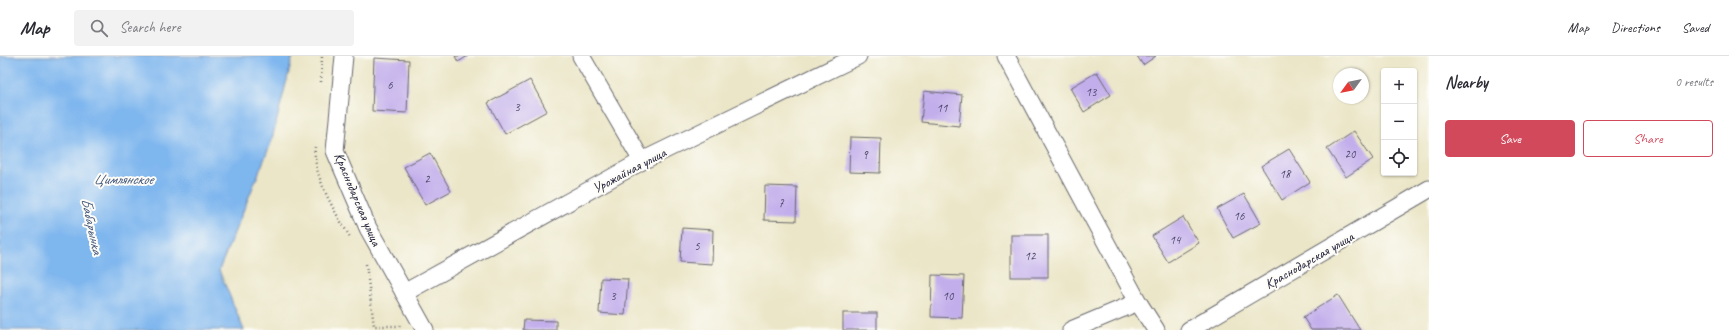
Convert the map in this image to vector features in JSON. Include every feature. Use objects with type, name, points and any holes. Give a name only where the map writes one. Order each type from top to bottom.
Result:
[{"type":"street","name":"Краснодарская улица","points":[[344,56],[335,151],[368,228],[425,330]]},
{"type":"street","points":[[581,56],[642,161]]},
{"type":"street","name":"Урожайная улица","points":[[404,293],[642,161],[858,56]]},
{"type":"street","points":[[1006,56],[1138,302],[1156,330]]},
{"type":"street","name":"Краснодарская улица","points":[[1189,330],[1429,189]]},
{"type":"street","points":[[1070,330],[1138,302]]},
{"type":"water","name":"Цимлянское","points":[[0,56],[293,56],[271,143],[219,270],[244,330],[0,330]]},
{"type":"building","points":[[455,56],[468,56],[458,62]]},
{"type":"building","points":[[1137,56],[1156,56],[1143,65]]},
{"type":"building","points":[[374,58],[409,60],[407,113],[372,111]]},
{"type":"building","points":[[1097,72],[1111,95],[1084,112],[1070,88]]},
{"type":"building","points":[[530,80],[547,111],[505,134],[488,103]]},
{"type":"building","points":[[924,91],[962,95],[959,126],[921,122]]},
{"type":"building","points":[[1354,131],[1373,159],[1346,177],[1327,149]]},
{"type":"building","points":[[850,137],[881,138],[880,173],[849,172]]},
{"type":"building","points":[[1289,149],[1310,182],[1282,200],[1261,166]]},
{"type":"building","points":[[430,153],[451,191],[425,205],[404,167]]},
{"type":"building","points":[[765,186],[797,187],[796,221],[764,220]]},
{"type":"building","points":[[1244,194],[1261,223],[1233,238],[1217,209]]},
{"type":"building","points":[[1183,217],[1199,243],[1168,262],[1152,236]]},
{"type":"building","points":[[682,228],[713,230],[712,264],[680,262]]},
{"type":"building","points":[[1011,235],[1048,235],[1048,277],[1011,277]]},
{"type":"building","points":[[932,275],[964,276],[962,318],[931,317]]},
{"type":"building","points":[[601,278],[628,279],[625,315],[599,313]]},
{"type":"building","points":[[1338,295],[1360,330],[1311,330],[1303,317]]},
{"type":"building","points":[[843,313],[877,313],[877,330],[843,330]]},
{"type":"building","points":[[524,320],[556,321],[556,330],[523,330]]},
{"type":"water label","name":"Бабарынка","points":[[92,226]]}]
